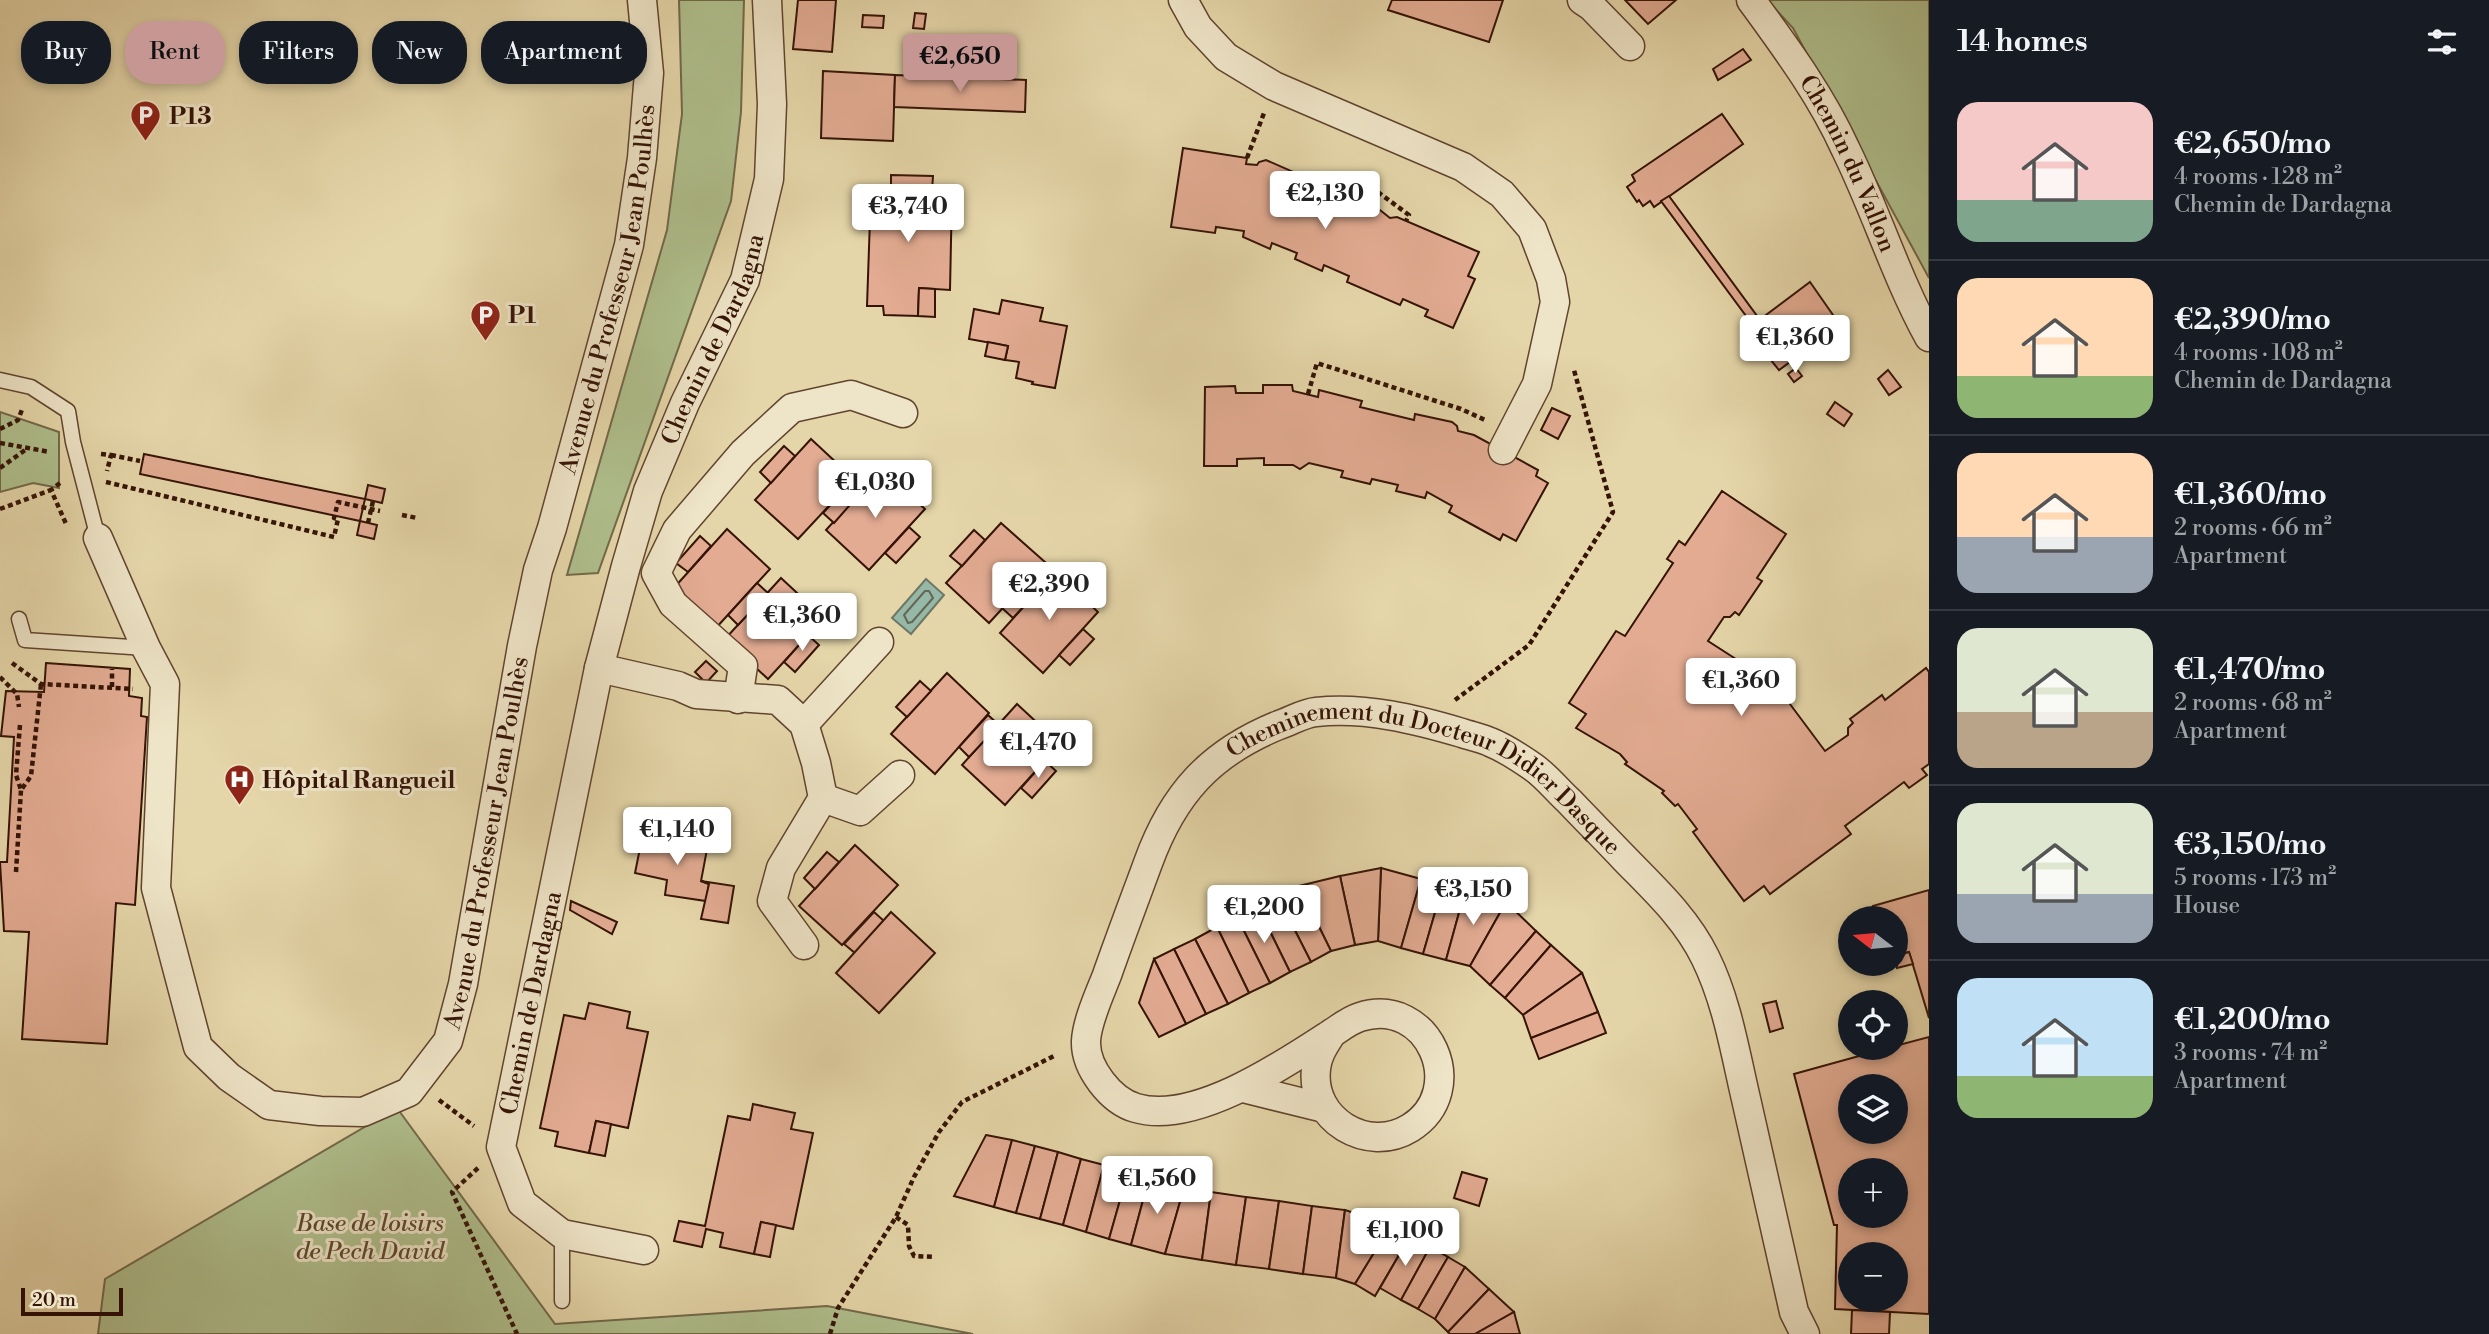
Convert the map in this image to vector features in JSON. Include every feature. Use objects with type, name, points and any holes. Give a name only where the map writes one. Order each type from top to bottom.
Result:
[{"type":"street","name":"Avenue du Professeur Jean Poulhès","points":[[98,538],[146,648],[165,684],[156,888],[198,1047],[229,1077],[269,1105],[320,1111],[363,1112],[409,1092],[448,1041],[463,984],[522,646],[538,570],[629,245],[642,158],[649,73],[642,0]]},
{"type":"street","name":"Chemin de Dardagna","points":[[644,1250],[562,1234],[522,1203],[501,1147],[599,668],[648,491],[685,403],[744,280],[769,179],[772,104],[767,0]]},
{"type":"street","points":[[1183,0],[1198,27],[1226,57],[1273,86],[1463,167],[1502,194],[1532,229],[1551,279],[1555,302],[1537,384],[1503,450]]},
{"type":"street","points":[[1582,0],[1630,46]]},
{"type":"street","name":"Chemin du Vallon","points":[[1751,0],[1815,89],[1847,150],[1888,251],[1929,337]]},
{"type":"street","points":[[738,699],[743,666],[673,604],[656,573],[677,530],[743,453],[792,408],[851,395],[903,413]]},
{"type":"street","points":[[804,724],[879,642]]},
{"type":"street","points":[[599,668],[678,686],[696,694],[778,700],[804,724],[816,763],[822,798],[781,868],[772,901],[804,945]]},
{"type":"street","name":"Cheminement du Docteur Didier Dasque","points":[[1086,1043],[1095,1007],[1161,828],[1196,778],[1246,738],[1312,712],[1377,713],[1427,722],[1490,742],[1538,770],[1680,915],[1706,958],[1727,1019],[1794,1312],[1805,1334]]},
{"type":"street","points":[[822,798],[860,811],[900,775]]},
{"type":"street","points":[[1086,1043],[1096,1077],[1121,1102],[1141,1110],[1177,1109],[1243,1088],[1348,1021],[1367,1014],[1387,1014],[1406,1020],[1422,1032],[1433,1048],[1440,1068],[1438,1089],[1430,1108],[1416,1124],[1398,1134],[1377,1138],[1357,1134],[1339,1124],[1324,1108],[1317,1089],[1316,1069],[1321,1050],[1332,1033]]},
{"type":"street","points":[[1243,1088],[1324,1108]]},
{"type":"lane","name":"Avenue du Professeur Jean Poulhès","points":[[0,380],[31,387],[68,411],[73,442],[98,538]]},
{"type":"lane","points":[[19,619],[25,640],[146,648]]},
{"type":"lane","points":[[562,1234],[562,1301]]},
{"type":"path","points":[[1247,158],[1273,86]]},
{"type":"path","points":[[1371,187],[1409,215],[1406,221]]},
{"type":"path","points":[[1308,394],[1317,363],[1461,409]]},
{"type":"path","points":[[1489,673],[1529,645],[1614,512],[1573,368]]},
{"type":"path","points":[[0,468],[28,448]]},
{"type":"path","points":[[111,455],[141,461]]},
{"type":"path","points":[[110,483],[334,537],[338,519],[334,518],[338,502],[380,511]]},
{"type":"path","points":[[0,509],[51,490]]},
{"type":"path","points":[[368,523],[373,501]]},
{"type":"path","points":[[402,515],[417,518]]},
{"type":"path","points":[[10,661],[41,684],[132,688],[133,697]]},
{"type":"path","points":[[112,666],[112,687]]},
{"type":"path","points":[[0,677],[18,694],[19,707]]},
{"type":"path","points":[[35,738],[41,684]]},
{"type":"path","points":[[21,790],[31,776],[38,709]]},
{"type":"path","points":[[16,872],[21,790],[16,775],[20,725]]},
{"type":"path","points":[[830,1334],[838,1308],[896,1217],[939,1132],[962,1102],[1034,1065],[1086,1043]]},
{"type":"path","points":[[416,1083],[501,1147]]},
{"type":"path","points":[[452,1192],[517,1334]]},
{"type":"path","points":[[896,1217],[908,1225],[909,1247],[914,1256],[935,1257]]},
{"type":"green space","points":[[679,0],[744,0],[741,112],[731,201],[598,573],[567,575],[667,230],[682,114]]},
{"type":"green space","points":[[1767,0],[1929,0],[1929,278],[1793,28]]},
{"type":"green space","points":[[0,412],[59,432],[59,488],[33,483],[0,492]]},
{"type":"green space","name":"Base de loisirs de Pech David","points":[[397,1108],[555,1324],[827,1306],[973,1334],[98,1334],[105,1279]]},
{"type":"water","points":[[926,579],[944,595],[911,634],[892,618]]},
{"type":"building","points":[[798,0],[836,0],[832,52],[793,49]]},
{"type":"building","points":[[1392,0],[1503,0],[1489,42],[1388,10]]},
{"type":"building","points":[[1625,0],[1676,0],[1648,24]]},
{"type":"building","points":[[915,13],[926,14],[924,29],[913,28]]},
{"type":"building","points":[[863,15],[884,16],[883,28],[862,27]]},
{"type":"building","points":[[1743,49],[1751,60],[1718,80],[1713,69]]},
{"type":"building","points":[[823,71],[895,75],[893,141],[821,138]]},
{"type":"building","points":[[895,75],[1026,80],[1025,112],[894,107]]},
{"type":"building","points":[[1722,114],[1743,144],[1654,207],[1650,201],[1643,206],[1639,200],[1637,202],[1627,187],[1635,181],[1632,175]]},
{"type":"building","points":[[1183,148],[1247,158],[1246,164],[1257,165],[1266,160],[1380,210],[1390,218],[1397,217],[1479,252],[1468,276],[1475,279],[1453,328],[1425,316],[1428,310],[1403,299],[1400,305],[1347,282],[1349,276],[1324,265],[1322,271],[1295,259],[1297,253],[1272,243],[1270,249],[1243,237],[1244,231],[1216,227],[1215,233],[1171,227]]},
{"type":"building","points":[[891,175],[933,176],[932,191],[952,192],[950,290],[919,288],[918,316],[884,315],[883,306],[867,306],[871,190],[891,190]]},
{"type":"building","points":[[1669,196],[1760,320],[1752,324],[1661,201]]},
{"type":"building","points":[[1810,282],[1840,325],[1779,370],[1771,360],[1775,356],[1774,353],[1771,355],[1750,327]]},
{"type":"building","points":[[919,288],[935,289],[935,317],[918,316]]},
{"type":"building","points":[[1002,300],[1043,308],[1040,321],[1067,326],[1055,388],[1016,378],[1019,362],[1005,360],[1008,346],[969,339],[974,309],[999,314]]},
{"type":"building","points":[[988,342],[1008,346],[1005,360],[985,356]]},
{"type":"building","points":[[1796,368],[1802,376],[1794,382],[1788,374]]},
{"type":"building","points":[[1888,370],[1901,387],[1889,395],[1878,379]]},
{"type":"building","points":[[1263,385],[1292,385],[1293,391],[1318,397],[1319,390],[1362,401],[1360,407],[1414,420],[1415,414],[1452,422],[1458,431],[1474,435],[1538,470],[1536,476],[1548,483],[1516,541],[1503,534],[1500,540],[1449,512],[1452,506],[1427,492],[1425,498],[1396,491],[1398,485],[1372,479],[1370,484],[1341,477],[1343,471],[1309,463],[1300,469],[1293,465],[1264,465],[1264,458],[1237,459],[1237,466],[1204,466],[1205,387],[1235,386],[1236,393],[1263,393]]},
{"type":"building","points":[[1835,402],[1852,414],[1844,426],[1827,414]]},
{"type":"building","points":[[1552,408],[1570,416],[1558,439],[1541,430]]},
{"type":"building","points":[[811,439],[854,479],[798,539],[755,500]]},
{"type":"building","points":[[784,446],[795,456],[771,483],[760,472]]},
{"type":"building","points":[[144,454],[365,499],[360,521],[140,474]]},
{"type":"building","points":[[881,470],[925,509],[869,570],[826,530]]},
{"type":"building","points":[[853,481],[863,490],[834,523],[823,513]]},
{"type":"building","points":[[368,485],[385,489],[382,503],[365,499]]},
{"type":"building","points":[[1722,491],[1786,534],[1757,578],[1762,581],[1739,615],[1735,612],[1730,617],[1724,617],[1708,641],[1770,681],[1774,675],[1787,687],[1781,692],[1825,751],[1848,735],[1848,728],[1853,723],[1850,719],[1882,695],[1885,700],[1926,668],[1929,672],[1929,764],[1922,769],[1927,775],[1909,788],[1904,782],[1845,826],[1851,834],[1770,894],[1764,886],[1744,901],[1693,832],[1697,829],[1678,804],[1675,806],[1662,793],[1664,791],[1625,764],[1627,762],[1620,754],[1576,728],[1586,714],[1569,703],[1616,631],[1625,636],[1673,563],[1667,559],[1679,541],[1685,545]]},
{"type":"building","points":[[360,521],[377,525],[374,539],[357,535]]},
{"type":"building","points":[[1001,523],[1045,562],[989,623],[946,583]]},
{"type":"building","points":[[909,527],[920,537],[896,563],[885,553]]},
{"type":"building","points":[[727,529],[770,569],[715,629],[672,590]]},
{"type":"building","points":[[974,530],[985,540],[962,566],[950,556]]},
{"type":"building","points":[[700,536],[711,546],[688,572],[676,563]]},
{"type":"building","points":[[1055,572],[1098,612],[1043,673],[1000,633]]},
{"type":"building","points":[[1032,577],[1042,586],[1013,618],[1002,608]]},
{"type":"building","points":[[781,578],[824,618],[768,679],[725,639]]},
{"type":"building","points":[[757,583],[768,593],[738,625],[728,615]]},
{"type":"building","points":[[1083,629],[1094,639],[1070,665],[1059,655]]},
{"type":"building","points":[[808,635],[819,645],[795,672],[784,662]]},
{"type":"building","points":[[706,661],[717,671],[706,683],[695,672]]},
{"type":"building","points":[[46,663],[130,669],[129,696],[142,698],[141,716],[147,717],[135,905],[116,903],[107,1044],[22,1039],[29,932],[4,931],[0,862],[7,862],[14,737],[1,736],[6,691],[44,692]]},
{"type":"building","points":[[947,673],[989,713],[935,774],[891,734]]},
{"type":"building","points":[[920,681],[931,691],[907,717],[896,707]]},
{"type":"building","points":[[1017,704],[1060,744],[1005,805],[962,765]]},
{"type":"building","points":[[988,715],[999,725],[969,757],[959,747]]},
{"type":"building","points":[[1045,761],[1056,771],[1032,798],[1021,788]]},
{"type":"building","points":[[661,836],[708,844],[701,881],[709,884],[706,901],[665,895],[667,880],[635,873],[640,848],[657,850]]},
{"type":"building","points":[[855,845],[898,885],[842,945],[799,906]]},
{"type":"building","points":[[827,852],[839,862],[815,889],[804,878]]},
{"type":"building","points":[[1381,868],[1421,879],[1401,948],[1378,941]]},
{"type":"building","points":[[1381,868],[1378,941],[1355,945],[1340,876]]},
{"type":"building","points":[[1340,876],[1355,945],[1331,951],[1299,886]]},
{"type":"building","points":[[1421,879],[1443,885],[1423,954],[1401,948]]},
{"type":"building","points":[[701,881],[734,886],[728,923],[701,919],[709,884]]},
{"type":"building","points":[[1443,885],[1465,891],[1446,960],[1423,954]]},
{"type":"building","points":[[1299,886],[1331,951],[1311,962],[1278,897]]},
{"type":"building","points":[[1929,890],[1929,1018],[1908,952],[1908,906],[1873,906]]},
{"type":"building","points":[[1465,891],[1506,902],[1470,966],[1446,960]]},
{"type":"building","points":[[1278,897],[1311,962],[1290,972],[1258,907]]},
{"type":"building","points":[[571,901],[617,922],[612,934],[570,910]]},
{"type":"building","points":[[1506,902],[1536,931],[1490,985],[1470,966]]},
{"type":"building","points":[[1258,907],[1290,972],[1270,983],[1237,917]]},
{"type":"building","points":[[874,912],[884,921],[855,953],[844,944]]},
{"type":"building","points":[[891,912],[935,953],[879,1013],[836,973]]},
{"type":"building","points":[[1237,917],[1270,983],[1249,993],[1217,927]]},
{"type":"building","points":[[1217,927],[1249,993],[1228,1004],[1195,939]]},
{"type":"building","points":[[1536,931],[1551,945],[1505,998],[1490,985]]},
{"type":"building","points":[[1195,939],[1228,1004],[1206,1014],[1174,949]]},
{"type":"building","points":[[1551,945],[1582,973],[1523,1015],[1505,998]]},
{"type":"building","points":[[1174,949],[1206,1014],[1186,1024],[1154,959]]},
{"type":"building","points":[[1908,952],[1913,964],[1908,965]]},
{"type":"building","points":[[1154,959],[1186,1024],[1159,1037],[1139,1003]]},
{"type":"building","points":[[1582,973],[1598,1012],[1531,1038],[1523,1015]]},
{"type":"building","points":[[1776,1001],[1783,1028],[1770,1032],[1763,1004]]},
{"type":"building","points":[[589,1003],[630,1012],[627,1028],[648,1032],[628,1128],[596,1121],[589,1153],[555,1146],[558,1132],[540,1128],[564,1015],[585,1019]]},
{"type":"building","points":[[1598,1012],[1606,1033],[1539,1059],[1531,1038]]},
{"type":"building","points":[[1929,1037],[1929,1314],[1891,1312],[1908,1312],[1908,1242],[1838,1242],[1838,1309],[1835,1309],[1837,1225],[1834,1225],[1794,1074],[1845,1060],[1908,1060],[1908,1043]]},
{"type":"building","points":[[753,1104],[795,1113],[791,1129],[813,1133],[793,1229],[761,1222],[754,1254],[720,1247],[723,1233],[706,1229],[702,1247],[674,1241],[679,1221],[705,1226],[728,1116],[750,1120]]},
{"type":"building","points":[[596,1121],[611,1124],[605,1156],[589,1153]]},
{"type":"building","points":[[986,1135],[1012,1140],[994,1207],[954,1196]]},
{"type":"building","points":[[1012,1140],[1035,1146],[1016,1213],[994,1207]]},
{"type":"building","points":[[1035,1146],[1058,1152],[1040,1219],[1016,1213]]},
{"type":"building","points":[[1058,1152],[1081,1159],[1063,1225],[1040,1219]]},
{"type":"building","points":[[1081,1159],[1104,1165],[1086,1232],[1063,1225]]},
{"type":"building","points":[[1104,1165],[1128,1172],[1109,1239],[1086,1232]]},
{"type":"building","points":[[1128,1172],[1149,1178],[1131,1245],[1109,1239]]},
{"type":"building","points":[[1462,1172],[1487,1179],[1479,1206],[1454,1198]]},
{"type":"building","points":[[1149,1178],[1184,1188],[1165,1254],[1131,1245]]},
{"type":"building","points":[[1184,1188],[1211,1192],[1202,1260],[1165,1254]]},
{"type":"building","points":[[1211,1192],[1246,1197],[1236,1265],[1202,1260]]},
{"type":"building","points":[[1246,1197],[1279,1201],[1269,1269],[1236,1265]]},
{"type":"building","points":[[1279,1201],[1312,1206],[1303,1274],[1269,1269]]},
{"type":"building","points":[[1312,1206],[1345,1210],[1336,1278],[1303,1274]]},
{"type":"building","points":[[1345,1210],[1391,1225],[1355,1284],[1336,1278]]},
{"type":"building","points":[[761,1222],[776,1225],[770,1257],[754,1254]]},
{"type":"building","points":[[1391,1225],[1410,1236],[1375,1296],[1355,1284]]},
{"type":"building","points":[[1410,1236],[1430,1247],[1401,1300],[1380,1288]]},
{"type":"building","points":[[1430,1247],[1448,1257],[1418,1309],[1401,1300]]},
{"type":"building","points":[[1448,1257],[1465,1267],[1435,1319],[1418,1309]]},
{"type":"building","points":[[1465,1267],[1489,1289],[1448,1332],[1435,1319]]},
{"type":"building","points":[[1489,1289],[1514,1312],[1475,1334],[1450,1334],[1448,1332]]},
{"type":"building","points":[[1514,1312],[1520,1334],[1475,1334]]},
{"type":"building","points":[[1852,1312],[1890,1312],[1889,1334],[1851,1334]]},
{"type":"place","name":"P13","points":[[146,143]]},
{"type":"place","name":"P1","points":[[485,342]]},
{"type":"place","name":"Hôpital Rangueil","points":[[239,807]]}]
